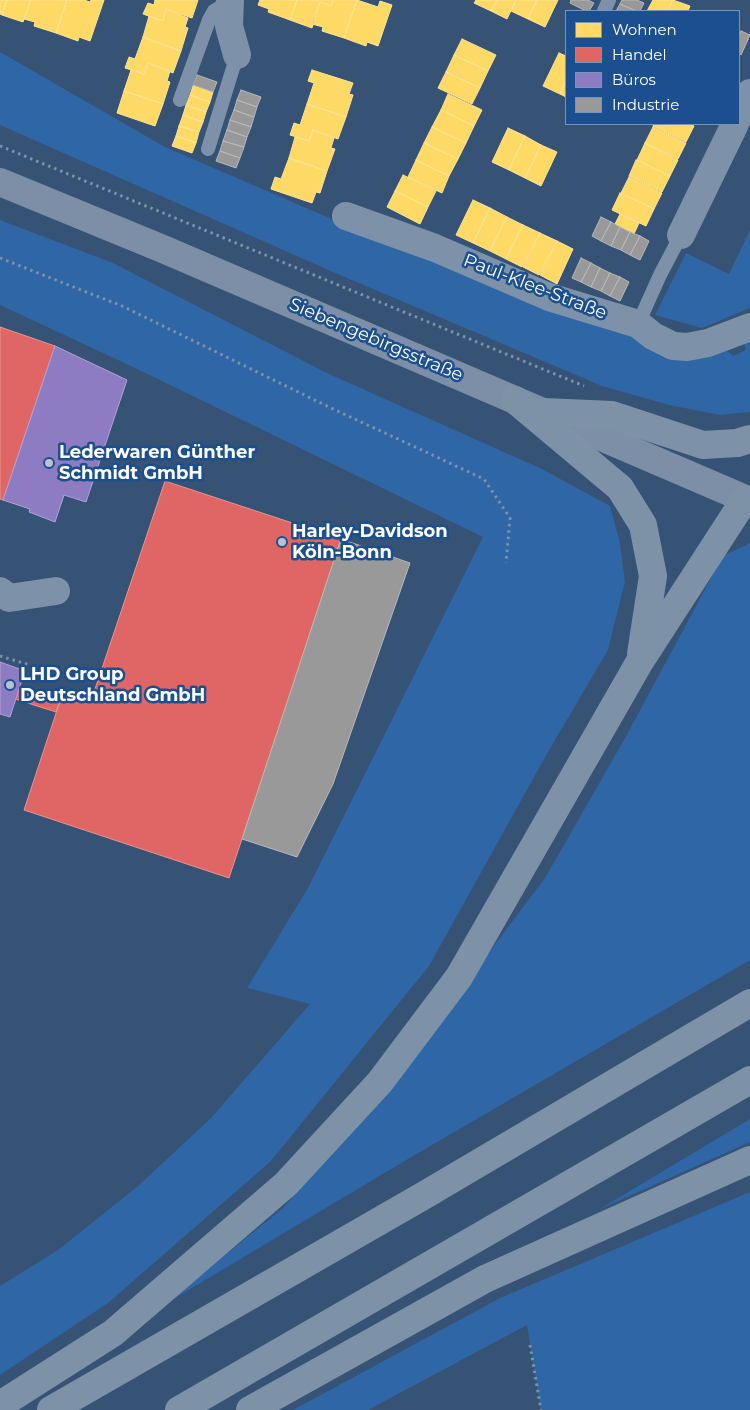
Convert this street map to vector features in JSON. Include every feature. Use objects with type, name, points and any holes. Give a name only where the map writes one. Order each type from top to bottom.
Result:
[{"type":"highway","points":[[515,400],[620,488],[643,526],[653,576],[639,663]]},
{"type":"highway","points":[[544,412],[612,415],[703,444],[737,443],[750,439]]},
{"type":"highway","points":[[0,1405],[113,1333],[286,1184],[380,1082],[459,977],[639,663],[748,500]]},
{"type":"highway","points":[[51,1410],[750,1003]]},
{"type":"highway","points":[[179,1410],[750,1080]]},
{"type":"highway","points":[[250,1410],[485,1279],[750,1160]]},
{"type":"main road","name":"Siebengebirgsstraße","points":[[0,182],[162,249],[748,500]]},
{"type":"street","points":[[230,1],[229,26],[237,55]]},
{"type":"street","points":[[740,114],[750,93]]},
{"type":"street","points":[[681,236],[735,125]]},
{"type":"street","name":"Paul-Klee-Straße","points":[[346,216],[435,248],[549,296],[638,324],[653,336],[673,346],[687,347],[708,343],[750,328]]},
{"type":"street","points":[[0,591],[9,598],[56,592]]},
{"type":"lane","points":[[180,100],[209,20],[214,11],[230,1]]},
{"type":"lane","points":[[208,149],[237,55]]},
{"type":"lane","points":[[638,324],[660,275],[681,236]]},
{"type":"path","points":[[0,146],[591,389]]},
{"type":"path","points":[[0,258],[122,306],[484,479],[510,518],[506,563]]},
{"type":"path","points":[[0,656],[30,665]]},
{"type":"path","points":[[530,1345],[541,1410]]},
{"type":"shaded area","points":[[0,52],[165,147],[341,223],[725,349],[733,356],[746,350],[744,342],[750,340],[750,412],[720,415],[669,405],[602,386],[333,272],[0,125]]},
{"type":"shaded area","points":[[0,220],[113,263],[327,373],[542,469],[610,506],[620,543],[625,582],[608,650],[548,752],[429,966],[271,1161],[108,1303],[0,1375],[0,1286],[58,1250],[138,1186],[211,1118],[310,1004],[247,988],[308,888],[483,537],[133,367],[0,305]]},
{"type":"shaded area","points":[[750,230],[750,308],[702,328],[655,315],[686,253],[729,274]]},
{"type":"shaded area","points":[[750,543],[750,960],[408,1159],[165,1304],[283,1208],[380,1097],[545,878],[625,738],[723,556]]},
{"type":"shaded area","points":[[750,1119],[750,1142],[598,1210]]},
{"type":"shaded area","points":[[750,1192],[750,1410],[541,1410],[527,1325],[368,1410],[293,1410],[500,1298]]},
{"type":"building: Wohnen","points":[[0,0],[7,0],[2,15],[0,14]]},
{"type":"building: Wohnen","points":[[7,0],[31,0],[23,22],[2,15]]},
{"type":"building: Wohnen","points":[[31,0],[67,0],[56,33],[34,26],[35,22],[24,19]]},
{"type":"building: Wohnen","points":[[67,0],[90,2],[91,0],[104,0],[90,41],[79,37],[78,41],[56,33]]},
{"type":"building: Wohnen","points":[[155,0],[198,0],[192,18],[166,9],[163,21],[143,14],[148,3],[154,5]]},
{"type":"building: Wohnen","points":[[260,0],[297,0],[290,20],[268,12],[269,9],[258,5]]},
{"type":"building: Wohnen","points":[[297,0],[333,0],[331,6],[320,2],[312,28],[290,20]]},
{"type":"building: Wohnen","points":[[333,0],[357,0],[344,38],[322,31],[323,27],[312,24],[320,2],[331,6]]},
{"type":"building: Wohnen","points":[[357,0],[378,7],[380,1],[392,5],[378,46],[367,42],[366,46],[344,38]]},
{"type":"building: Wohnen","points":[[476,0],[497,0],[491,11],[474,3]]},
{"type":"building: Wohnen","points":[[497,0],[516,0],[507,19],[491,11]]},
{"type":"building: Wohnen","points":[[516,0],[537,0],[528,19],[511,11]]},
{"type":"building: Wohnen","points":[[537,0],[558,0],[545,27],[528,19]]},
{"type":"building: Wohnen","points":[[653,0],[673,0],[668,10],[648,10]]},
{"type":"building: Wohnen","points":[[673,0],[690,6],[688,10],[668,10]]},
{"type":"building: Wohnen","points":[[166,9],[188,18],[185,27],[188,28],[181,51],[143,37],[149,16],[163,21]]},
{"type":"building: Wohnen","points":[[143,37],[181,51],[173,73],[148,63],[144,74],[125,68],[129,57],[135,59]]},
{"type":"building: Wohnen","points":[[462,39],[496,55],[488,71],[454,55]]},
{"type":"building: Wohnen","points":[[559,53],[565,56],[565,82],[560,94],[543,86]]},
{"type":"building: Wohnen","points":[[454,55],[488,71],[480,88],[446,72]]},
{"type":"building: Wohnen","points":[[148,63],[170,71],[167,81],[170,82],[163,104],[124,91],[131,70],[144,74]]},
{"type":"building: Wohnen","points":[[312,70],[353,83],[349,94],[353,95],[346,117],[307,104],[314,83],[308,81]]},
{"type":"building: Wohnen","points":[[446,72],[480,88],[472,104],[438,88]]},
{"type":"building: Wohnen","points":[[565,82],[565,96],[560,94]]},
{"type":"building: Wohnen","points":[[193,85],[213,92],[210,102],[190,95]]},
{"type":"building: Wohnen","points":[[124,91],[163,104],[155,126],[117,113]]},
{"type":"building: Wohnen","points":[[448,94],[482,110],[474,126],[441,110]]},
{"type":"building: Wohnen","points":[[190,95],[210,102],[206,112],[186,105]]},
{"type":"building: Wohnen","points":[[307,104],[346,117],[338,139],[313,130],[309,141],[290,135],[294,123],[300,125]]},
{"type":"building: Wohnen","points":[[186,105],[206,112],[203,122],[183,115]]},
{"type":"building: Wohnen","points":[[441,110],[474,126],[466,143],[432,127]]},
{"type":"building: Wohnen","points":[[183,115],[203,122],[199,132],[179,126]]},
{"type":"building: Wohnen","points":[[692,125],[694,126],[686,142],[653,126]]},
{"type":"building: Wohnen","points":[[179,126],[199,132],[196,143],[176,136]]},
{"type":"building: Wohnen","points":[[432,127],[466,143],[458,159],[424,143]]},
{"type":"building: Wohnen","points":[[653,127],[686,143],[678,159],[645,143]]},
{"type":"building: Wohnen","points":[[508,128],[525,136],[509,170],[492,162]]},
{"type":"building: Wohnen","points":[[313,130],[334,138],[331,148],[335,149],[327,171],[289,158],[295,137],[309,141]]},
{"type":"building: Wohnen","points":[[176,136],[196,143],[192,153],[172,146]]},
{"type":"building: Wohnen","points":[[525,136],[541,145],[525,178],[509,170]]},
{"type":"building: Wohnen","points":[[424,143],[458,159],[449,176],[416,160]]},
{"type":"building: Wohnen","points":[[645,143],[678,160],[670,176],[637,160]]},
{"type":"building: Wohnen","points":[[541,145],[557,152],[541,186],[525,178]]},
{"type":"building: Wohnen","points":[[289,158],[327,171],[320,193],[316,192],[312,203],[271,189],[275,177],[281,179]]},
{"type":"building: Wohnen","points":[[416,160],[449,176],[442,193],[408,177]]},
{"type":"building: Wohnen","points":[[636,160],[670,176],[662,192],[629,176]]},
{"type":"building: Wohnen","points":[[403,175],[436,191],[428,207],[395,191]]},
{"type":"building: Wohnen","points":[[629,177],[662,193],[654,209],[621,193]]},
{"type":"building: Wohnen","points":[[395,191],[428,207],[420,224],[387,207]]},
{"type":"building: Wohnen","points":[[620,193],[654,209],[646,226],[612,210]]},
{"type":"building: Wohnen","points":[[473,200],[490,208],[473,243],[456,235]]},
{"type":"building: Wohnen","points":[[490,208],[507,217],[490,251],[473,243]]},
{"type":"building: Wohnen","points":[[620,214],[639,223],[634,234],[615,224]]},
{"type":"building: Wohnen","points":[[507,217],[523,225],[506,259],[490,251]]},
{"type":"building: Wohnen","points":[[523,225],[540,233],[522,267],[506,259]]},
{"type":"building: Wohnen","points":[[540,233],[557,241],[539,275],[523,267]]},
{"type":"building: Wohnen","points":[[557,241],[573,249],[557,284],[540,275]]},
{"type":"building: Handel","points":[[0,327],[55,346],[3,500],[0,499]]},
{"type":"building: Handel","points":[[165,481],[341,539],[229,878],[24,810],[63,692],[91,701]]},
{"type":"building: Handel","points":[[18,690],[59,704],[56,712],[15,699]]},
{"type":"building: Büros","points":[[55,346],[127,380],[86,502],[64,495],[55,522],[29,512],[30,509],[3,500]]},
{"type":"building: Büros","name":"LHD Group Deutschland GmbH","points":[[0,662],[25,671],[10,717],[0,714]]},
{"type":"building: Industrie","points":[[571,0],[588,0],[594,3],[590,10],[584,10],[570,3]]},
{"type":"building: Industrie","points":[[622,0],[637,0],[644,3],[640,10],[634,10],[620,4]]},
{"type":"building: Industrie","points":[[620,4],[634,10],[617,10]]},
{"type":"building: Industrie","points":[[741,31],[750,35],[741,55],[740,54]]},
{"type":"building: Industrie","points":[[197,75],[217,82],[213,92],[193,85]]},
{"type":"building: Industrie","points":[[241,90],[261,97],[257,107],[237,100]]},
{"type":"building: Industrie","points":[[237,100],[257,107],[254,117],[234,110]]},
{"type":"building: Industrie","points":[[234,110],[254,117],[251,127],[230,120]]},
{"type":"building: Industrie","points":[[230,120],[251,127],[247,137],[227,130]]},
{"type":"building: Industrie","points":[[227,130],[247,137],[244,147],[223,141]]},
{"type":"building: Industrie","points":[[223,141],[244,147],[240,158],[220,151]]},
{"type":"building: Industrie","points":[[220,151],[240,158],[236,168],[216,161]]},
{"type":"building: Industrie","points":[[601,217],[611,222],[601,241],[592,236]]},
{"type":"building: Industrie","points":[[611,222],[620,227],[611,246],[601,241]]},
{"type":"building: Industrie","points":[[620,227],[630,232],[621,250],[611,246]]},
{"type":"building: Industrie","points":[[630,232],[640,236],[630,255],[621,250]]},
{"type":"building: Industrie","points":[[640,236],[649,241],[640,260],[630,255]]},
{"type":"building: Industrie","points":[[581,258],[591,263],[581,282],[572,278]]},
{"type":"building: Industrie","points":[[591,263],[600,268],[591,287],[581,282]]},
{"type":"building: Industrie","points":[[600,268],[610,273],[601,291],[591,287]]},
{"type":"building: Industrie","points":[[610,273],[620,277],[610,296],[601,291]]},
{"type":"building: Industrie","points":[[620,277],[629,282],[620,301],[610,296]]},
{"type":"building: Industrie","points":[[341,539],[410,563],[333,784],[297,857],[242,839]]},
{"type":"place","name":"Lederwaren Günther Schmidt GmbH","points":[[49,463]]},
{"type":"place","name":"Harley-Davidson Köln-Bonn","points":[[282,542]]},
{"type":"place","name":"LHD Group Deutschland GmbH","points":[[10,685]]}]
